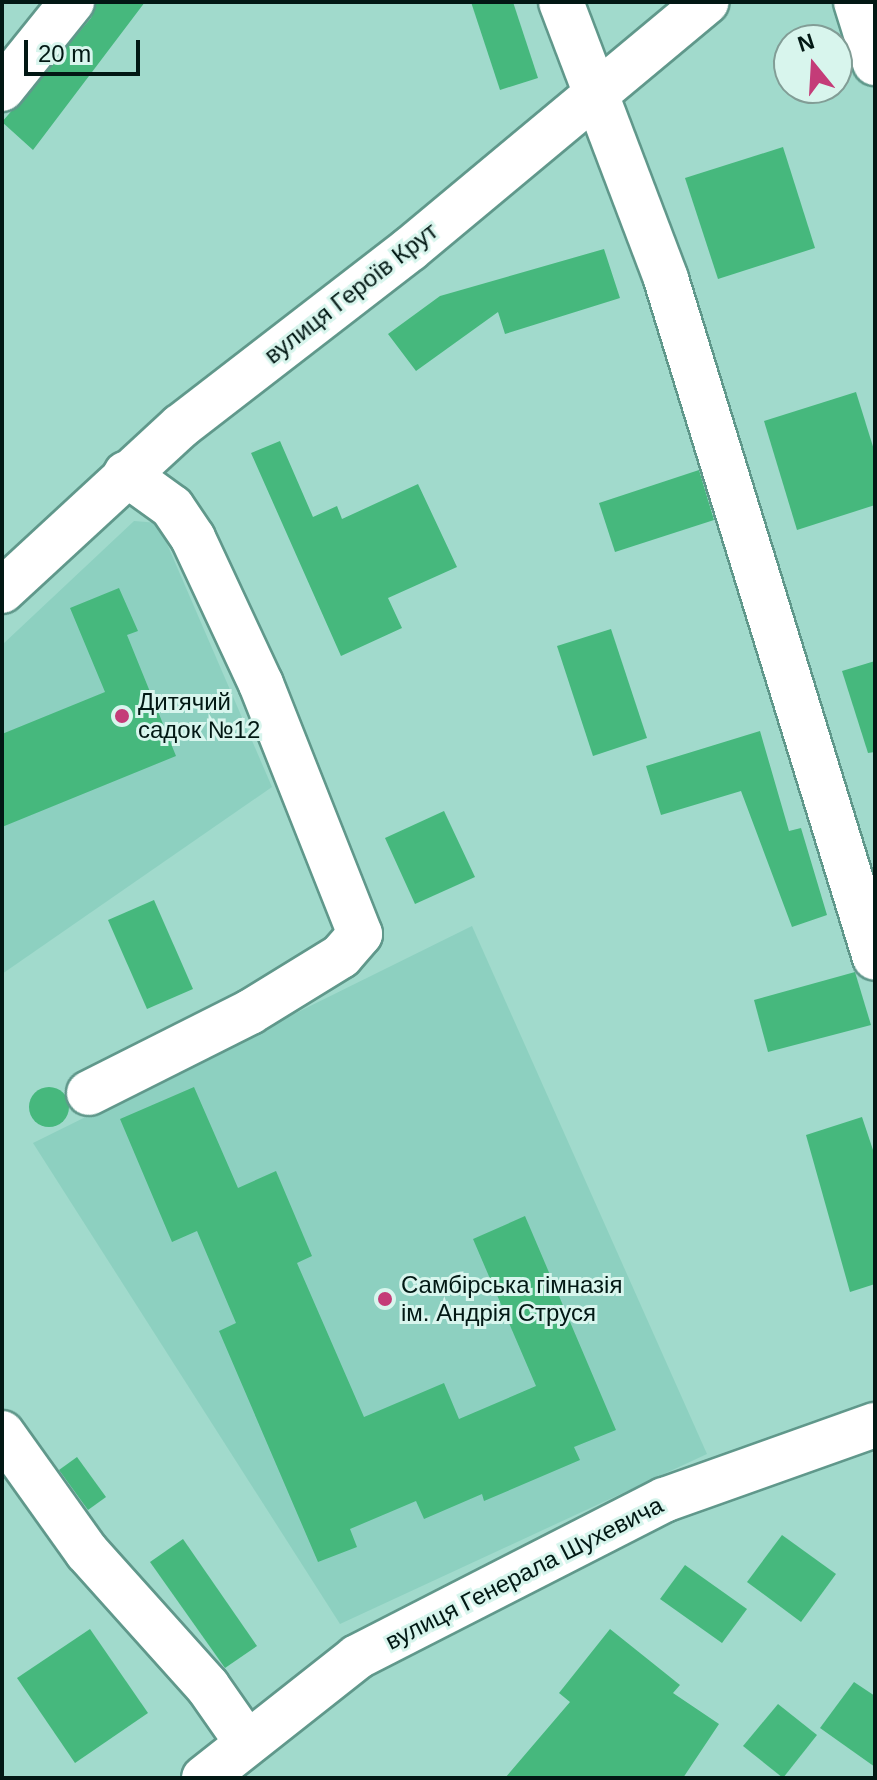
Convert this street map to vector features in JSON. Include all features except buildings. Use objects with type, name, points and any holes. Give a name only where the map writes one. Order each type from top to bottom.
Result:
[{"type":"street","points":[[2,89],[72,2]]},
{"type":"street","points":[[561,2],[597,88],[666,279],[875,958]]},
{"type":"street","name":"вулиця Героїв Крут","points":[[2,591],[126,474],[410,249],[597,88],[706,2]]},
{"type":"street","points":[[856,2],[875,63]]},
{"type":"street","points":[[89,1093],[250,1012],[341,956],[360,934],[261,684],[193,538],[172,507],[126,474]]},
{"type":"street","name":"вулиця Генерала Шухевича","points":[[204,1778],[357,1657],[664,1500],[875,1425]]},
{"type":"street","points":[[2,1433],[87,1552],[208,1687],[247,1743]]},
{"type":"shaded area","name":"Дитячий садок №12","points":[[134,521],[158,523],[272,787],[2,974],[2,645]]},
{"type":"shaded area","name":"Самбірська гімназія ім. Андрія Струся","points":[[472,926],[707,1454],[340,1624],[33,1143]]},
{"type":"place","name":"Дитячий садок №12","points":[[122,716]]},
{"type":"place","name":"Самбірська гімназія ім. Андрія Струся","points":[[385,1299]]}]
